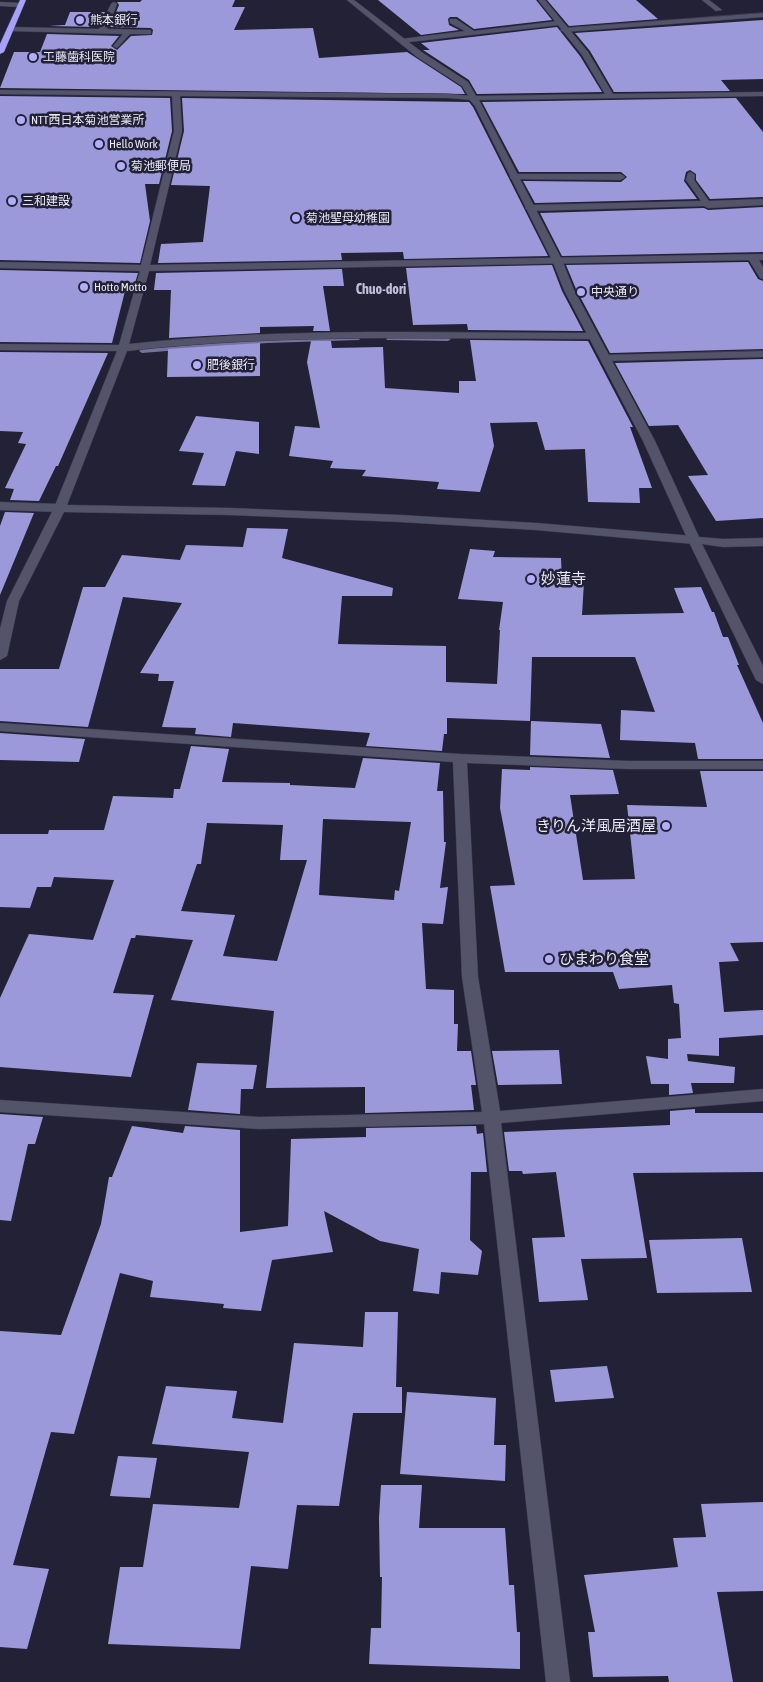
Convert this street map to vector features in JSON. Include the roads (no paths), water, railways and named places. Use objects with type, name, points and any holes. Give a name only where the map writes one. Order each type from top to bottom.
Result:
[{"type":"highway","points":[[0,52],[20,5]]},
{"type":"street","points":[[350,0],[402,41],[465,84],[472,98],[479,106],[592,336],[606,358],[649,441],[694,540],[763,680]]},
{"type":"street","points":[[540,0],[585,54],[610,95]]},
{"type":"street","points":[[705,0],[718,10]]},
{"type":"street","points":[[0,4],[20,5]]},
{"type":"street","points":[[102,31],[114,4]]},
{"type":"street","points":[[0,11],[20,5]]},
{"type":"street","points":[[402,41],[473,33],[763,15]]},
{"type":"street","points":[[453,21],[473,33]]},
{"type":"street","points":[[10,29],[148,32]]},
{"type":"street","points":[[117,46],[128,32]]},
{"type":"street","points":[[0,92],[472,98],[763,94]]},
{"type":"street","points":[[0,656],[12,601],[60,508],[123,348],[145,268],[178,131],[175,98],[178,93]]},
{"type":"street","points":[[691,174],[690,180],[708,205]]},
{"type":"street","points":[[514,177],[621,177]]},
{"type":"street","points":[[529,208],[708,205],[763,202]]},
{"type":"street","points":[[0,265],[145,268],[758,258],[763,276]]},
{"type":"street","points":[[0,347],[123,348],[168,342],[592,336]]},
{"type":"street","points":[[606,358],[763,354]]},
{"type":"street","points":[[0,506],[245,511],[355,516],[515,525],[723,543],[763,542]]},
{"type":"street","points":[[0,727],[460,758],[628,765],[763,765]]},
{"type":"street","points":[[460,758],[470,977],[492,1118],[558,1682]]},
{"type":"street","points":[[0,1106],[259,1123],[492,1118],[763,1095]]},
{"type":"waterway","points":[[142,351],[267,341],[357,339]]},
{"type":"waterway","points":[[389,339],[448,339]]},
{"type":"place","name":"熊本銀行","points":[[80,20]]},
{"type":"place","name":"工藤歯科医院","points":[[33,57]]},
{"type":"place","name":"NTT西日本菊池営業所","points":[[21,120]]},
{"type":"place","name":"Hello Work","points":[[99,144]]},
{"type":"place","name":"菊池郵便局","points":[[121,166]]},
{"type":"place","name":"三和建設","points":[[12,201]]},
{"type":"place","name":"菊池聖母幼稚園","points":[[296,218]]},
{"type":"place","name":"Hotto Motto","points":[[84,287]]},
{"type":"place","name":"中央通り","points":[[581,292]]},
{"type":"place","name":"肥後銀行","points":[[197,365]]},
{"type":"place","name":"妙蓮寺","points":[[531,579]]},
{"type":"place","name":"きりん洋風居酒屋","points":[[666,826]]},
{"type":"place","name":"ひまわり食堂","points":[[549,959]]},
{"type":"district","name":"Chuo-dori","points":[[381,290]]}]
